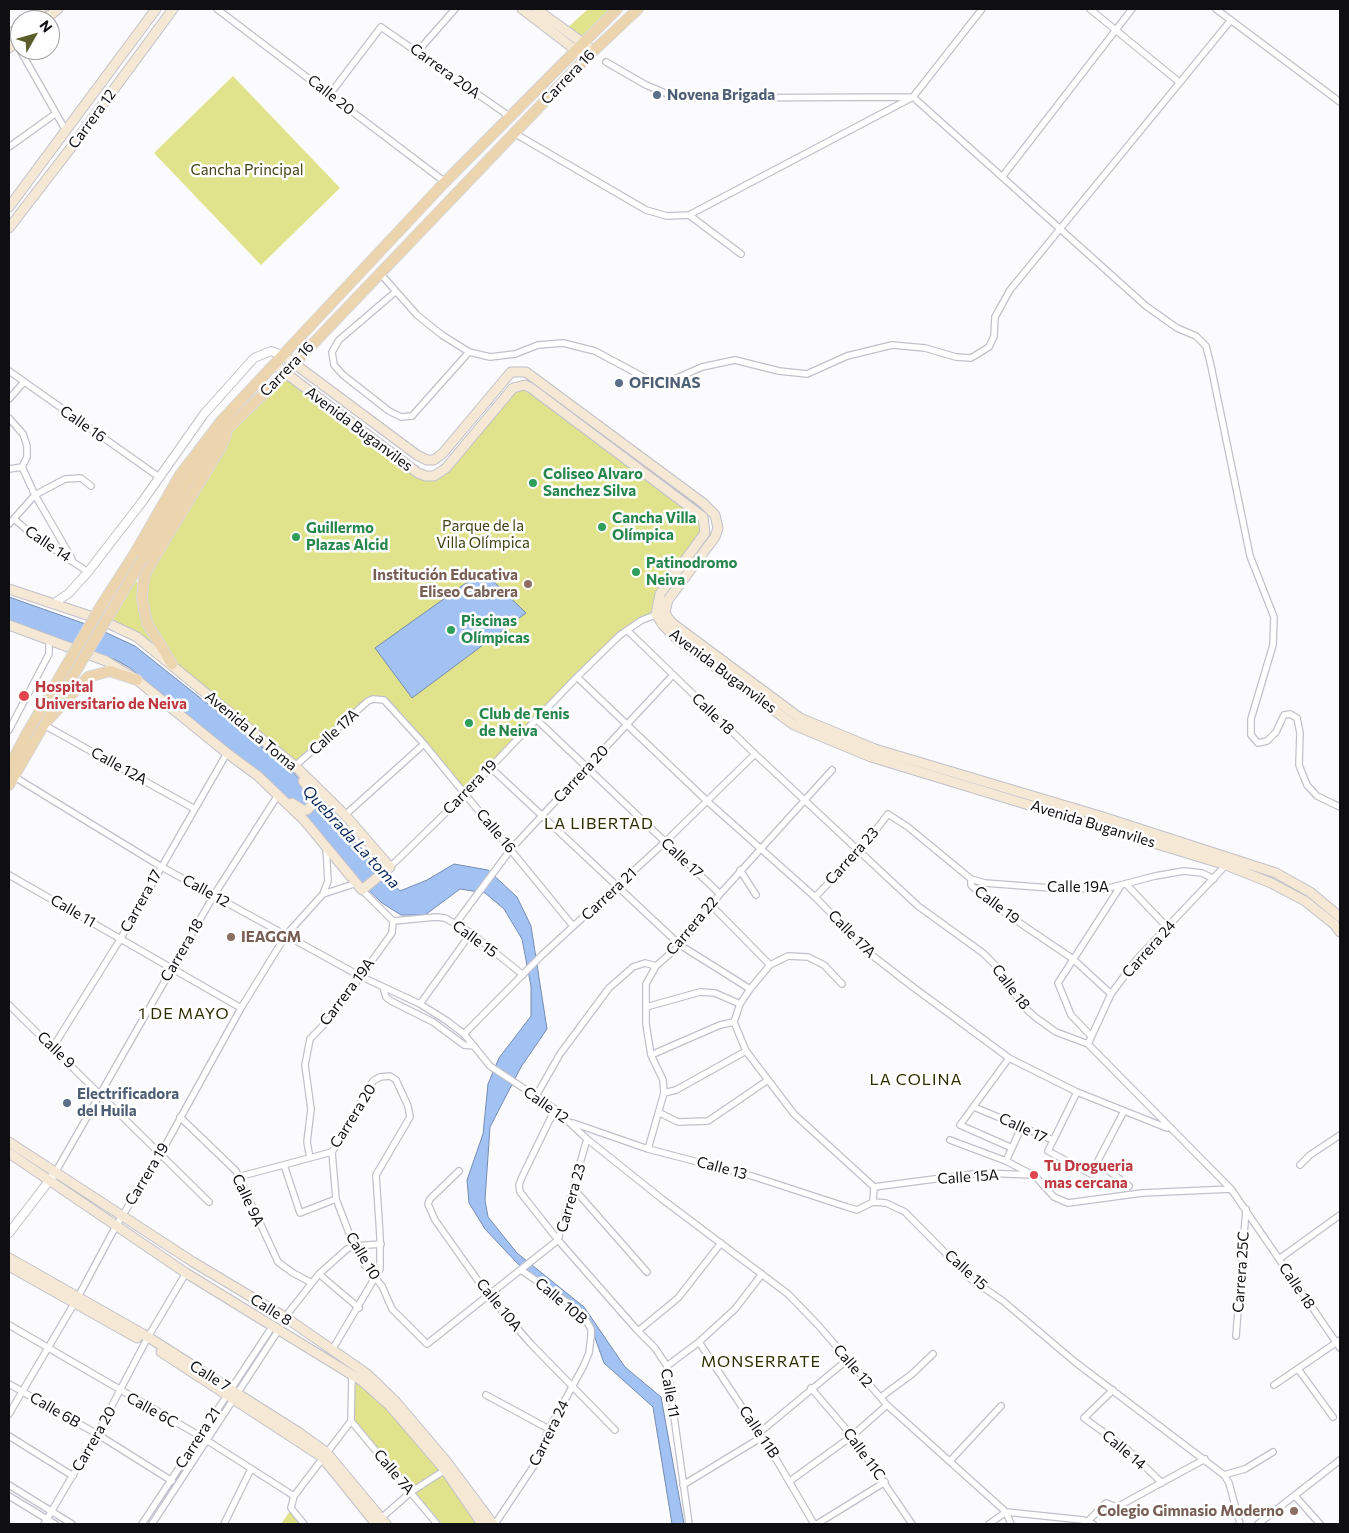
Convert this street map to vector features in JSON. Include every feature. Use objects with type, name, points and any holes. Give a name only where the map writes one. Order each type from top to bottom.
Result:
[{"type":"main road","name":"Carrera 12","points":[[9,207],[156,9]]},
{"type":"main road","name":"Carrera 12","points":[[9,228],[173,9]]},
{"type":"main road","points":[[522,9],[580,46]]},
{"type":"main road","points":[[536,9],[590,54]]},
{"type":"main road","name":"Carrera 16","points":[[10,776],[45,724],[195,453],[222,420],[445,182],[616,9]]},
{"type":"main road","name":"Carrera 16","points":[[10,776],[26,735],[101,606],[139,555],[189,480],[228,428],[285,373],[379,272],[590,54],[638,9]]},
{"type":"main road","points":[[284,356],[294,362]]},
{"type":"main road","name":"Avenida Buganviles","points":[[294,362],[417,455],[427,460],[434,460],[443,453],[511,372],[520,370],[533,377],[703,503],[715,515],[718,528],[715,537],[672,596],[665,612],[672,623],[800,718],[875,749],[1103,817],[1276,873],[1310,892],[1340,917]]},
{"type":"main road","points":[[275,365],[285,373]]},
{"type":"main road","name":"Avenida Buganviles","points":[[285,373],[418,473],[426,476],[434,476],[446,468],[514,388],[525,386],[531,388],[703,517],[705,533],[660,594],[656,614],[663,626],[677,638],[794,725],[871,757],[1226,865],[1271,883],[1304,901],[1335,925],[1340,932]]},
{"type":"main road","points":[[172,664],[147,623],[142,599],[143,585],[154,558],[222,447],[228,428]]},
{"type":"main road","name":"Avenida La Toma","points":[[9,590],[118,627],[137,637],[295,766],[345,815],[387,869]]},
{"type":"main road","name":"Avenida La Toma","points":[[9,625],[106,661],[137,680],[227,754],[258,776],[326,846],[361,887]]},
{"type":"main road","points":[[45,724],[88,678],[110,671],[137,680]]},
{"type":"main road","points":[[258,776],[299,808],[311,807],[315,796],[282,757]]},
{"type":"main road","name":"Carrera 19","points":[[361,887],[387,869]]},
{"type":"main road","name":"Calle 8","points":[[9,1142],[116,1226],[275,1329],[352,1374],[390,1406],[445,1470],[482,1524]]},
{"type":"main road","name":"Calle 8","points":[[9,1154],[52,1176],[122,1217],[285,1318],[367,1374],[396,1402],[446,1461],[494,1524]]},
{"type":"main road","name":"Calle 7","points":[[9,1258],[76,1300]]},
{"type":"main road","name":"Calle 7","points":[[9,1266],[76,1300],[147,1340],[324,1455],[378,1523]]},
{"type":"street","name":"Calle 20","points":[[217,9],[445,182]]},
{"type":"street","points":[[418,51],[455,9]]},
{"type":"street","points":[[514,133],[646,210],[667,216],[688,215],[913,97],[982,9]]},
{"type":"street","points":[[1090,9],[1179,82]]},
{"type":"street","points":[[1002,177],[1132,9]]},
{"type":"street","points":[[1216,9],[1340,102]]},
{"type":"street","points":[[379,272],[394,292],[417,315],[442,335],[469,352],[490,357],[515,354],[538,345],[563,343],[595,351],[647,379],[670,381],[702,367],[735,360],[779,371],[807,374],[847,356],[892,345],[925,348],[956,357],[971,358],[989,347],[994,336],[995,317],[1010,290],[1231,20]]},
{"type":"street","name":"Carrera 20A","points":[[330,94],[381,27],[418,51],[494,108],[509,116]]},
{"type":"street","points":[[25,60],[66,131]]},
{"type":"street","points":[[606,62],[646,85],[670,95],[697,98],[913,97],[1146,306],[1177,328],[1196,336],[1206,346],[1250,556],[1274,617],[1273,645],[1251,719],[1251,735],[1258,743],[1267,741],[1276,732],[1284,715],[1290,714],[1296,718],[1300,732],[1299,765],[1307,785],[1318,796],[1340,807]]},
{"type":"street","points":[[9,148],[55,114]]},
{"type":"street","points":[[688,215],[741,254]]},
{"type":"street","points":[[394,292],[339,340],[332,352],[334,365],[343,375],[389,411],[401,417],[412,416],[469,352]]},
{"type":"street","points":[[53,604],[69,593],[88,572],[204,414],[254,358],[270,351],[284,356]]},
{"type":"street","name":"Calle 16","points":[[9,371],[158,477]]},
{"type":"street","points":[[9,399],[24,382]]},
{"type":"street","points":[[9,418],[23,434],[27,446],[27,456],[22,466],[9,470]]},
{"type":"street","points":[[22,466],[35,495],[72,559]]},
{"type":"street","points":[[11,521],[35,495],[66,479],[81,478],[91,486]]},
{"type":"street","name":"Calle 14","points":[[11,521],[72,559],[88,572]]},
{"type":"street","name":"Carrera 19","points":[[387,869],[465,794],[576,677],[627,630],[656,614],[665,612]]},
{"type":"street","name":"Calle 18","points":[[627,630],[755,754],[918,906],[983,953],[998,968],[1023,1006],[1035,1017],[1056,1032],[1088,1044],[1231,1189],[1339,1344]]},
{"type":"street","points":[[9,730],[49,654],[49,639]]},
{"type":"street","name":"Carrera 20","points":[[456,923],[511,850],[673,675]]},
{"type":"street","name":"Calle 17A","points":[[576,677],[814,897],[873,956],[1009,1058],[1077,1092],[1170,1129]]},
{"type":"street","name":"Calle 16","points":[[373,699],[384,700],[389,704],[573,926]]},
{"type":"street","name":"Calle 17A","points":[[295,766],[368,701],[373,699]]},
{"type":"street","name":"Calle 17","points":[[536,719],[586,769],[720,894]]},
{"type":"street","name":"Calle 12A","points":[[45,724],[193,808]]},
{"type":"street","points":[[345,815],[424,744]]},
{"type":"street","name":"Carrera 17","points":[[52,1047],[121,938],[193,808],[227,754]]},
{"type":"street","name":"Carrera 21","points":[[464,1034],[542,955],[665,842],[755,754]]},
{"type":"street","points":[[490,767],[543,814],[616,887],[680,944],[750,989]]},
{"type":"street","name":"Carrera 22","points":[[536,1096],[560,1054],[609,988],[633,967],[645,963],[656,966],[680,944],[740,870],[832,770]]},
{"type":"street","name":"Calle 12","points":[[10,776],[160,866],[360,976],[420,1004],[464,1034],[490,1066],[555,1109],[587,1139],[762,1274],[818,1325],[887,1405],[1006,1512],[1011,1524]]},
{"type":"street","name":"Carrera 18","points":[[9,1233],[52,1176],[214,895],[278,795]]},
{"type":"street","name":"Carrera 23","points":[[814,897],[860,851],[888,814]]},
{"type":"street","name":"Calle 19","points":[[888,814],[908,827],[971,879],[970,885],[989,902],[1073,959],[1111,994]]},
{"type":"street","points":[[323,894],[328,882],[326,846]]},
{"type":"street","name":"Carrera 24","points":[[1088,1044],[1111,994],[1137,959],[1226,865]]},
{"type":"street","points":[[740,870],[756,895]]},
{"type":"street","points":[[1128,885],[1155,876],[1184,871],[1202,873],[1214,879]]},
{"type":"street","name":"Calle 11","points":[[9,875],[241,1008]]},
{"type":"street","name":"Calle 19A","points":[[971,879],[985,883],[1050,888],[1106,889],[1128,885],[1168,927]]},
{"type":"street","name":"Carrera 19","points":[[9,1414],[76,1300],[116,1226],[160,1155],[241,1008],[286,935],[323,894],[361,887]]},
{"type":"street","name":"Avenida La Toma","points":[[361,887],[393,921]]},
{"type":"street","points":[[1091,1036],[1071,1015],[1058,983],[1120,887]]},
{"type":"street","points":[[711,905],[770,965]]},
{"type":"street","name":"Calle 15","points":[[393,921],[436,917],[456,923],[524,973]]},
{"type":"street","name":"Carrera 19A","points":[[310,1158],[307,1142],[312,1110],[304,1065],[310,1039],[332,1016],[392,932],[393,921]]},
{"type":"street","points":[[420,1004],[471,933]]},
{"type":"street","points":[[842,984],[824,966],[808,957],[788,956],[770,965],[750,989],[740,1004],[734,1022],[746,1051],[794,1114],[874,1187],[873,1202]]},
{"type":"street","points":[[648,1149],[660,1113],[664,1093],[662,1080],[651,1055],[646,1007],[646,984],[656,966]]},
{"type":"street","points":[[383,987],[386,997],[391,1001],[433,1022],[464,1044],[474,1046]]},
{"type":"street","points":[[646,1007],[700,992],[715,993],[740,1004]]},
{"type":"street","name":"Calle 9","points":[[9,1005],[209,1202]]},
{"type":"street","points":[[651,1055],[720,1025],[734,1022]]},
{"type":"street","points":[[664,1093],[676,1090],[746,1051]]},
{"type":"street","points":[[1009,1058],[960,1125],[1012,1148]]},
{"type":"street","name":"Carrera 20","points":[[238,1177],[332,1152],[373,1081],[380,1076],[390,1076],[396,1080],[408,1106],[410,1117],[376,1175],[380,1244]]},
{"type":"street","points":[[660,1113],[678,1122],[708,1121],[768,1080]]},
{"type":"street","points":[[1053,1140],[1077,1092]]},
{"type":"street","name":"Calle 17","points":[[974,1107],[1053,1140],[1048,1151],[1091,1174],[1098,1163]]},
{"type":"street","points":[[555,1109],[519,1185],[527,1203],[558,1240]]},
{"type":"street","points":[[1124,1111],[1098,1163],[1129,1186]]},
{"type":"street","name":"Calle 9A","points":[[180,1117],[232,1166],[278,1262],[312,1283]]},
{"type":"street","name":"Calle 13","points":[[570,1122],[648,1149],[752,1176],[852,1209],[863,1208],[873,1202]]},
{"type":"street","points":[[1006,1161],[1022,1126]]},
{"type":"street","points":[[1300,1165],[1310,1155],[1340,1134]]},
{"type":"street","name":"Carrera 23","points":[[427,1344],[558,1240],[587,1139]]},
{"type":"street","points":[[950,1140],[1006,1161],[1034,1175],[1054,1197],[1068,1203],[1142,1193],[1231,1189]]},
{"type":"street","name":"Calle 10","points":[[332,1152],[336,1199],[354,1246],[392,1309],[427,1344]]},
{"type":"street","points":[[284,1165],[300,1213],[336,1199]]},
{"type":"street","name":"Calle 10A","points":[[459,1171],[430,1199],[428,1204],[429,1210],[489,1296],[572,1387],[615,1430]]},
{"type":"street","name":"Calle 15A","points":[[874,1187],[980,1173],[1034,1175]]},
{"type":"street","points":[[574,1189],[647,1272]]},
{"type":"street","name":"Calle 15","points":[[873,1202],[886,1203],[904,1212],[972,1280],[1003,1301],[1113,1390],[1224,1475],[1229,1483],[1240,1524]]},
{"type":"street","name":"Carrera 25C","points":[[1236,1336],[1246,1209]]},
{"type":"street","points":[[1279,1259],[1340,1215]]},
{"type":"street","name":"Calle 11","points":[[558,1240],[655,1348],[668,1366],[689,1524]]},
{"type":"street","points":[[638,1331],[678,1298],[721,1243]]},
{"type":"street","points":[[285,1318],[319,1274],[347,1249],[354,1246],[380,1244],[380,1269],[359,1308],[332,1350]]},
{"type":"street","name":"Calle 10B","points":[[522,1270],[568,1303],[586,1320],[592,1329],[591,1336]]},
{"type":"street","name":"Carrera 20","points":[[46,1522],[121,1392],[147,1340],[186,1273]]},
{"type":"street","points":[[319,1274],[359,1308]]},
{"type":"street","points":[[668,1366],[699,1342],[735,1309],[762,1274]]},
{"type":"street","name":"Calle 6C","points":[[9,1325],[121,1392],[200,1436],[294,1496]]},
{"type":"street","name":"Carrera 21","points":[[142,1524],[200,1436],[232,1394],[275,1329]]},
{"type":"street","name":"Carrera 24","points":[[494,1524],[534,1464],[549,1429],[589,1353],[591,1336]]},
{"type":"street","name":"Calle 11B","points":[[699,1342],[816,1524]]},
{"type":"street","points":[[1274,1385],[1298,1368],[1339,1344]]},
{"type":"street","points":[[881,1398],[912,1374],[933,1354]]},
{"type":"street","points":[[683,1485],[760,1435],[811,1388],[847,1360]]},
{"type":"street","points":[[1298,1368],[1333,1417]]},
{"type":"street","points":[[304,1524],[291,1508],[294,1496],[351,1421],[352,1374]]},
{"type":"street","name":"Calle 6B","points":[[9,1384],[97,1434],[177,1485]]},
{"type":"street","name":"Calle 11C","points":[[811,1388],[852,1436],[912,1524]]},
{"type":"street","name":"Calle 14","points":[[1113,1390],[1084,1418],[1128,1450],[1162,1483]]},
{"type":"street","name":"Carrera 21","points":[[154,1523],[206,1440],[232,1394]]},
{"type":"street","points":[[486,1395],[549,1429]]},
{"type":"street","points":[[790,1481],[852,1436],[887,1405]]},
{"type":"street","points":[[950,1461],[1000,1406]]},
{"type":"street","name":"Calle 7A","points":[[351,1421],[437,1524]]},
{"type":"street","points":[[9,1436],[72,1476]]},
{"type":"street","points":[[1224,1475],[1245,1470],[1273,1452]]},
{"type":"street","points":[[989,1524],[1006,1512],[1090,1523],[1106,1503],[1113,1508],[1117,1507],[1205,1459]]},
{"type":"street","points":[[1258,1524],[1340,1460]]},
{"type":"street","points":[[224,1524],[251,1469]]},
{"type":"street","points":[[378,1523],[411,1492],[445,1470]]},
{"type":"street","points":[[816,1524],[884,1482]]},
{"type":"street","points":[[9,1485],[72,1524]]},
{"type":"street","points":[[9,1496],[46,1522],[55,1524]]},
{"type":"street","points":[[1295,1496],[1320,1524]]},
{"type":"street","points":[[147,1517],[154,1523]]},
{"type":"green space","points":[[588,9],[617,9],[583,42],[565,30]]},
{"type":"green space","name":"Cancha Principal","points":[[233,76],[340,188],[261,265],[154,153]]},
{"type":"green space","name":"Parque de la Villa Olímpica","points":[[285,373],[418,473],[434,476],[509,393],[525,385],[698,512],[705,533],[669,580],[656,614],[627,630],[465,794],[389,705],[373,699],[296,764],[140,640],[110,623],[136,581],[142,585],[228,428]]},
{"type":"green space","points":[[355,1383],[361,1385],[388,1409],[441,1472],[479,1524],[442,1524],[355,1421]]},
{"type":"green space","points":[[290,1511],[301,1524],[281,1524]]},
{"type":"water","name":"Piscinas Olímpicas","points":[[483,571],[526,613],[412,698],[375,648]]},
{"type":"water","name":"Quebrada La toma","points":[[9,597],[94,627],[135,646],[291,770],[400,891],[427,880],[454,864],[488,870],[517,897],[531,926],[547,1029],[521,1067],[490,1127],[485,1200],[488,1217],[517,1253],[584,1307],[625,1367],[661,1397],[684,1524],[672,1524],[653,1407],[604,1363],[589,1321],[566,1299],[518,1264],[485,1229],[469,1203],[467,1180],[483,1134],[488,1084],[499,1058],[531,1016],[531,986],[522,939],[504,909],[485,893],[460,889],[425,915],[401,915],[382,903],[354,876],[282,794],[130,668],[114,659],[97,655],[9,623]]},
{"type":"place","name":"Novena Brigada","points":[[657,95]]},
{"type":"place","name":"OFICINAS","points":[[619,383]]},
{"type":"place","name":"Coliseo Alvaro Sanchez Silva","points":[[533,483]]},
{"type":"place","name":"Cancha Villa Olímpica","points":[[602,527]]},
{"type":"place","name":"Guillermo Plazas Alcid","points":[[296,537]]},
{"type":"place","name":"Patinodromo Neiva","points":[[636,572]]},
{"type":"place","name":"Institución Educativa Eliseo Cabrera","points":[[528,584]]},
{"type":"place","name":"Piscinas Olímpicas","points":[[451,630]]},
{"type":"place","name":"Hospital Universitario de Neiva","points":[[24,696]]},
{"type":"place","name":"Club de Tenis de Neiva","points":[[469,723]]},
{"type":"place","name":"IEAGGM","points":[[231,937]]},
{"type":"place","name":"Electrificadora del Huila","points":[[67,1103]]},
{"type":"place","name":"Tu Drogueria mas cercana","points":[[1034,1175]]},
{"type":"place","name":"Colegio Gimnasio Moderno","points":[[1294,1511]]},
{"type":"district","name":"LA LIBERTAD","points":[[599,824]]},
{"type":"district","name":"1 DE MAYO","points":[[184,1014]]},
{"type":"district","name":"LA COLINA","points":[[916,1080]]},
{"type":"district","name":"MONSERRATE","points":[[761,1362]]}]
